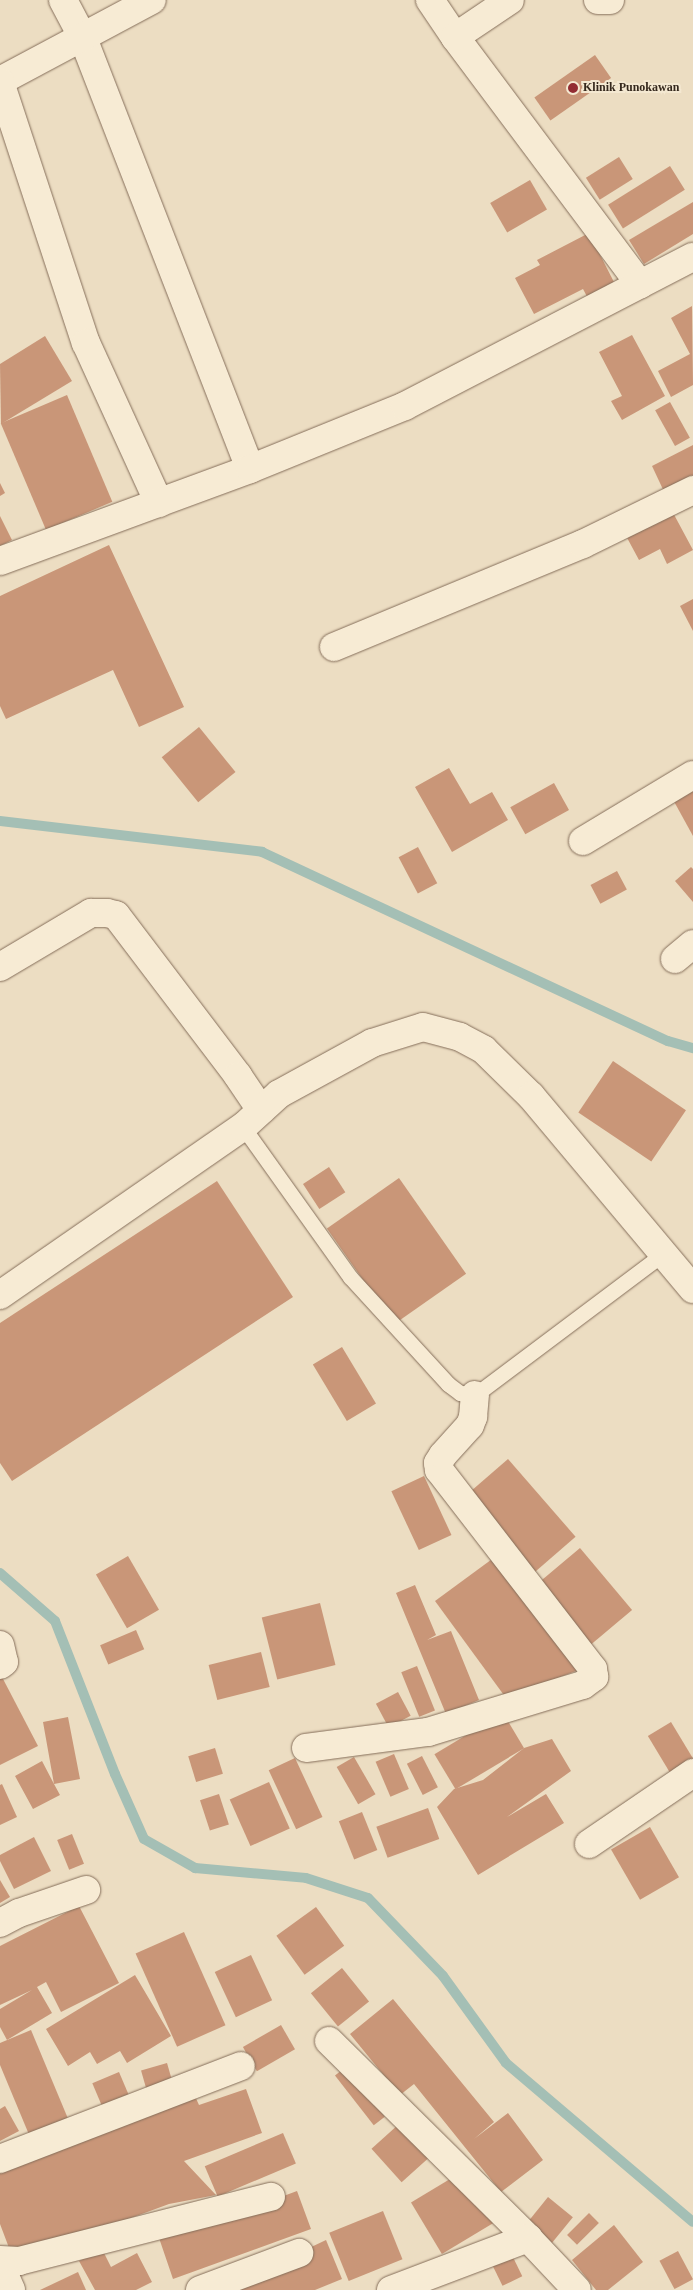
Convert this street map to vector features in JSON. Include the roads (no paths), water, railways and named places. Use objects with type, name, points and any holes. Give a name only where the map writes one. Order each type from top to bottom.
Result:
[{"type":"street","points":[[63,0],[83,38],[250,469]]},
{"type":"street","points":[[152,0],[0,82],[86,343],[159,503]]},
{"type":"street","points":[[430,0],[455,37],[640,284]]},
{"type":"street","points":[[455,37],[510,0]]},
{"type":"street","points":[[598,0],[610,0]]},
{"type":"street","points":[[0,561],[250,469],[405,406],[640,284],[692,260]]},
{"type":"street","points":[[334,647],[583,544],[693,490]]},
{"type":"street","points":[[583,840],[693,775]]},
{"type":"street","points":[[0,967],[91,913],[116,915],[238,1076],[252,1119]]},
{"type":"street","points":[[0,1295],[252,1119],[279,1094],[372,1044],[424,1027],[460,1037],[484,1050],[531,1096],[682,1269]]},
{"type":"street","points":[[306,1748],[428,1732],[583,1685],[594,1677],[593,1669],[439,1470],[438,1463],[470,1425],[473,1417],[474,1395]]},
{"type":"street","points":[[0,1645],[4,1662],[0,1665]]},
{"type":"street","points":[[589,1844],[693,1773]]},
{"type":"street","points":[[0,1922],[86,1890]]},
{"type":"street","points":[[329,2042],[528,2238],[577,2290]]},
{"type":"street","points":[[0,2159],[241,2066]]},
{"type":"street","points":[[0,2260],[19,2261],[271,2197]]},
{"type":"street","points":[[391,2290],[528,2238]]},
{"type":"street","points":[[200,2290],[299,2253]]},
{"type":"street","points":[[0,2265],[11,2290]]},
{"type":"lane","points":[[252,1119],[350,1277],[448,1384],[460,1393],[474,1395],[682,1269]]},
{"type":"waterway","points":[[0,821],[262,852],[668,1041],[693,1048]]},
{"type":"waterway","points":[[0,1573],[55,1621],[115,1774],[144,1839],[195,1868],[306,1878],[368,1898],[443,1976],[506,2063],[693,2222]]},
{"type":"place","name":"Klinik Punokawan","points":[[573,88]]}]
